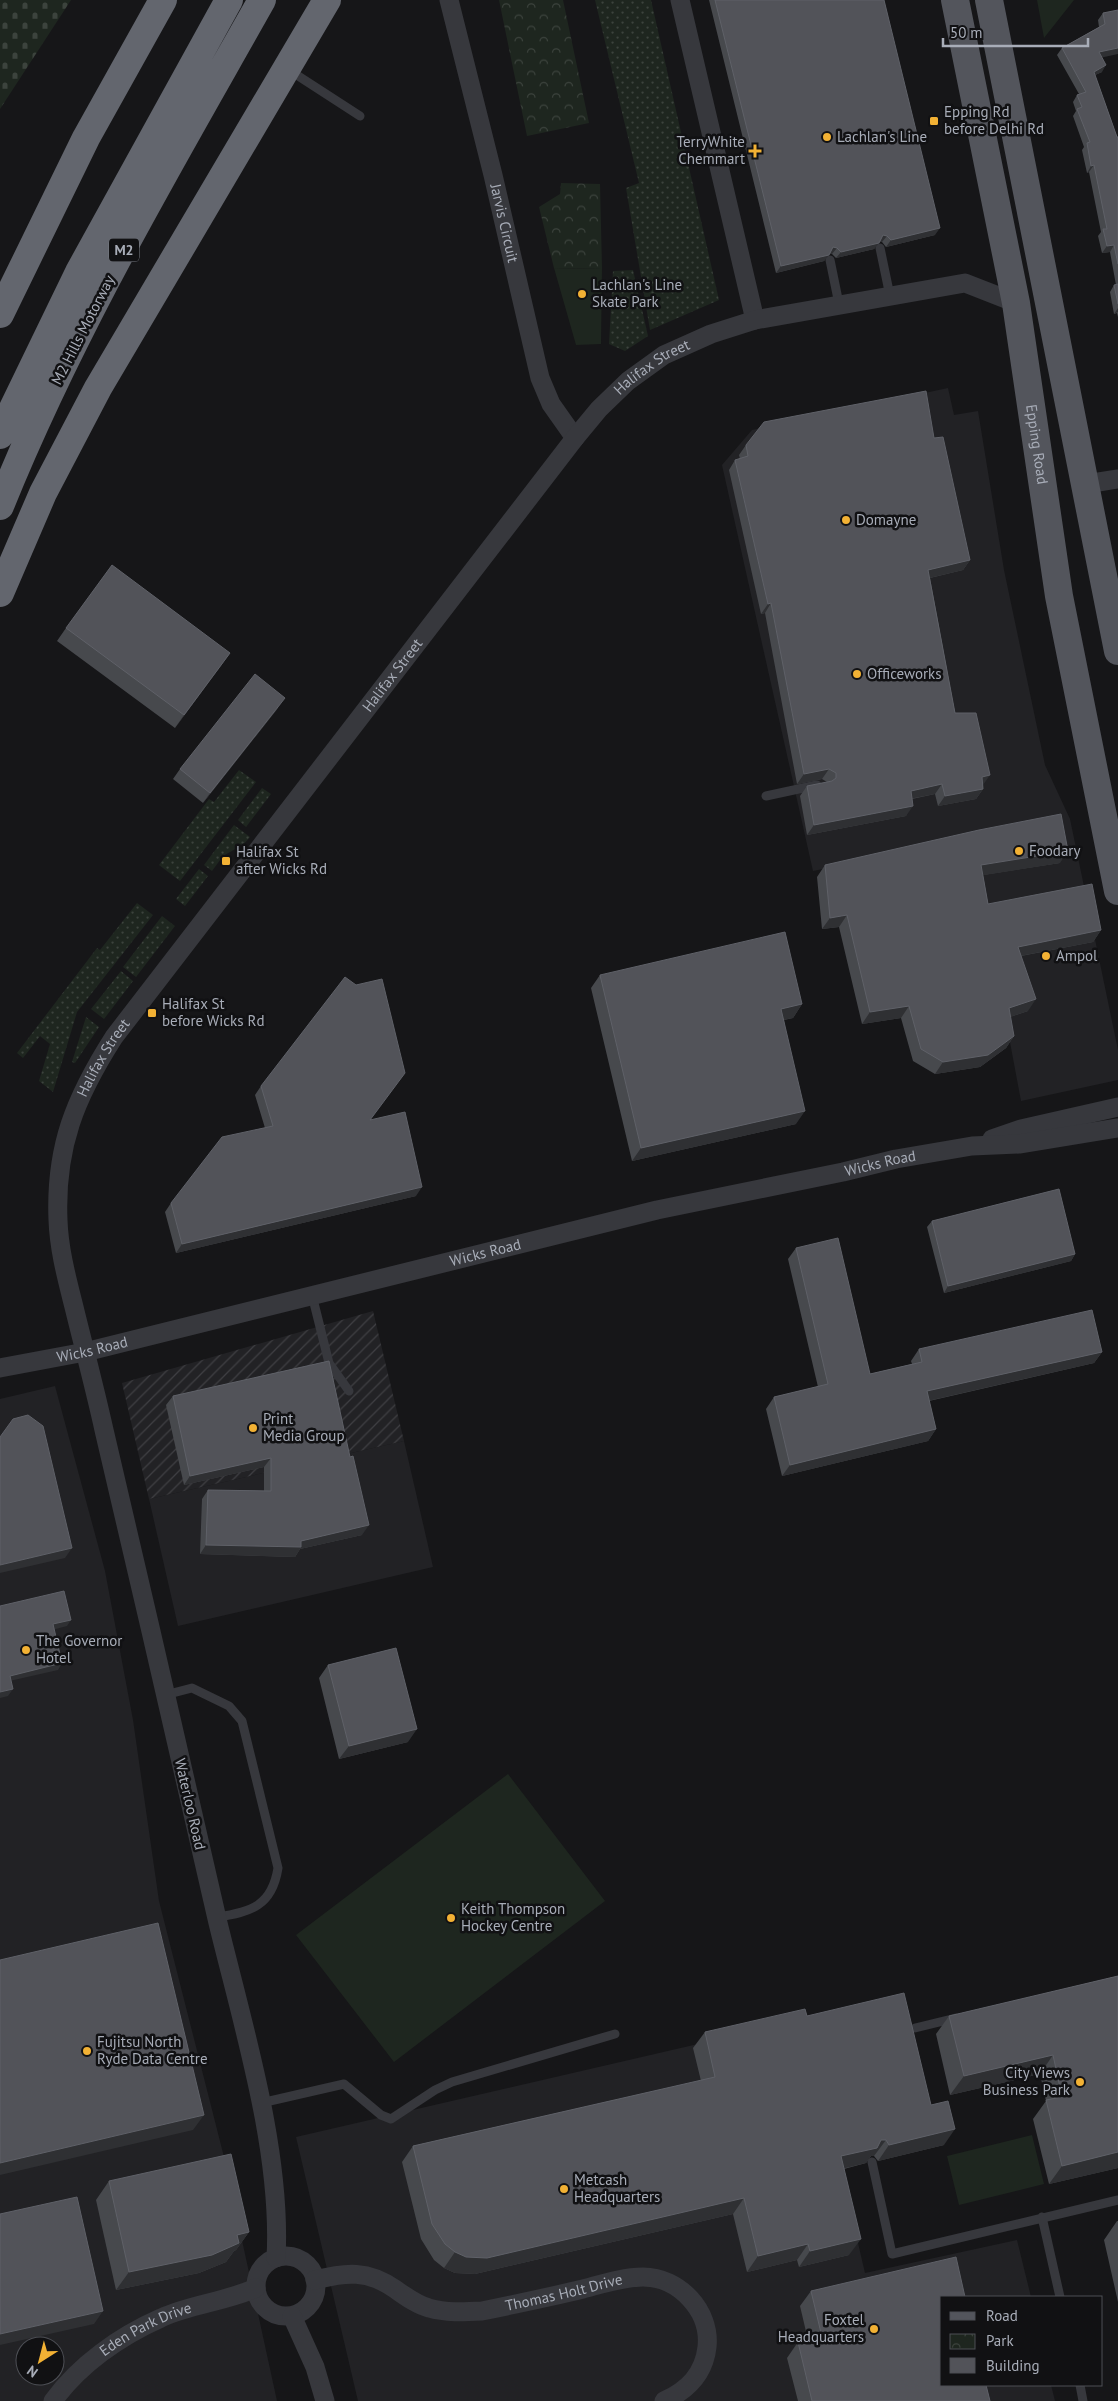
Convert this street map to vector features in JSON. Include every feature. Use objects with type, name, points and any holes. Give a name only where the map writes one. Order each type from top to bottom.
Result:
[{"type":"highway","points":[[0,314],[86,138],[163,0]]},
{"type":"highway","name":"M2 Hills Motorway","points":[[0,435],[79,272],[229,0]]},
{"type":"highway","name":"M2 Hills Motorway","points":[[0,506],[85,322],[184,138],[262,0]]},
{"type":"highway","points":[[0,593],[43,493],[98,388],[327,0]]},
{"type":"main road","name":"Epping Road","points":[[956,0],[1016,303],[1059,596],[1118,891]]},
{"type":"main road","points":[[989,0],[1118,651]]},
{"type":"street","name":"Jarvis Circuit","points":[[449,0],[493,175],[540,378],[550,404],[575,438]]},
{"type":"street","points":[[680,0],[755,320]]},
{"type":"street","name":"Halifax Street","points":[[85,1352],[62,1261],[58,1222],[63,1147],[71,1117],[90,1075],[114,1037],[598,409],[628,381],[664,355],[711,334],[755,320],[965,283],[1016,303]]},
{"type":"street","points":[[1086,484],[1118,479]]},
{"type":"street","name":"Wicks Road","points":[[972,1146],[1021,1129],[1118,1107]]},
{"type":"street","name":"Wicks Road","points":[[0,1368],[85,1352],[657,1210],[843,1172],[896,1159],[972,1146],[1019,1144],[1118,1128]]},
{"type":"street","name":"Waterloo Road","points":[[85,1352],[260,2103],[278,2224],[276,2258]]},
{"type":"street","points":[[286,2256],[305,2263],[315,2280],[315,2290],[308,2306],[292,2316],[272,2313],[261,2302],[256,2288],[261,2270],[276,2258],[286,2256]]},
{"type":"street","name":"Thomas Holt Drive","points":[[315,2280],[337,2274],[375,2277],[428,2308],[460,2312],[482,2311],[627,2279],[658,2278],[683,2291],[698,2308],[708,2339],[706,2353],[694,2382],[677,2395],[664,2401]]},
{"type":"street","name":"Eden Park Drive","points":[[53,2401],[60,2390],[107,2348],[154,2322],[199,2305],[236,2297],[256,2288]]},
{"type":"street","points":[[292,2316],[315,2368],[325,2401]]},
{"type":"lane","points":[[287,68],[360,116]]},
{"type":"lane","points":[[880,248],[890,296]]},
{"type":"lane","points":[[830,260],[840,304]]},
{"type":"lane","points":[[766,796],[823,785]]},
{"type":"lane","points":[[312,1296],[329,1363],[349,1391]]},
{"type":"lane","points":[[165,1695],[192,1688],[229,1706],[242,1721],[278,1868],[276,1885],[255,1908],[244,1913],[217,1917]]},
{"type":"lane","points":[[915,2028],[964,2017]]},
{"type":"lane","points":[[260,2103],[344,2084],[381,2115],[391,2119],[435,2090],[452,2082],[615,2034]]},
{"type":"lane","points":[[872,2162],[892,2254],[1118,2200]]},
{"type":"lane","points":[[1042,2217],[1060,2296]]},
{"type":"lane","points":[[1080,2386],[1083,2401]]},
{"type":"shaded area","points":[[948,388],[954,415],[978,411],[1004,570],[1045,765],[1070,819],[1118,1050],[1118,1080],[1021,1101],[972,839],[813,871],[722,465],[752,430]]},
{"type":"shaded area","points":[[373,1311],[404,1441],[149,1499],[122,1383]]},
{"type":"shaded area","points":[[55,1386],[105,1571],[133,1720],[159,1901],[223,2153],[277,2401],[0,2401],[0,1399]]},
{"type":"shaded area","points":[[404,1441],[433,1567],[178,1626],[149,1499]]},
{"type":"shaded area","points":[[806,2019],[865,2273],[1017,2240],[1031,2296],[940,2296],[940,2386],[1051,2386],[1055,2401],[358,2401],[296,2137]]},
{"type":"green space","points":[[0,0],[71,0],[0,109]]},
{"type":"green space","points":[[499,0],[563,0],[589,123],[527,136]]},
{"type":"green space","points":[[595,0],[651,0],[719,300],[650,330],[626,188],[639,183]]},
{"type":"green space","points":[[1037,0],[1074,0],[1044,38]]},
{"type":"green space","points":[[561,183],[600,184],[602,269],[554,268],[539,207],[560,194]]},
{"type":"green space","name":"Lachlan's Line Skate Park","points":[[554,268],[602,269],[601,344],[576,345]]},
{"type":"green space","points":[[633,270],[648,336],[625,351],[609,344],[613,271]]},
{"type":"green space","points":[[239,770],[256,782],[180,881],[159,865],[209,799],[214,802]]},
{"type":"green space","points":[[262,788],[271,794],[246,827],[238,820]]},
{"type":"green space","points":[[234,825],[250,837],[244,844],[223,856],[212,871],[204,865]]},
{"type":"green space","points":[[199,869],[208,876],[185,906],[176,899]]},
{"type":"green space","points":[[137,903],[153,915],[77,1012],[53,1092],[39,1081],[50,1044],[40,1036],[23,1058],[17,1053],[97,948],[100,950]]},
{"type":"green space","points":[[162,916],[175,926],[136,977],[123,967]]},
{"type":"green space","points":[[121,971],[133,981],[104,1019],[91,1009]]},
{"type":"green space","points":[[86,1017],[99,1027],[75,1063],[72,1062]]},
{"type":"green space","name":"Keith Thompson Hockey Centre","points":[[508,1774],[605,1901],[394,2062],[296,1935]]},
{"type":"green space","points":[[1032,2135],[1044,2184],[959,2205],[947,2156]]},
{"type":"building","name":"Lachlan's Line","points":[[715,0],[884,0],[940,228],[891,240],[883,235],[879,243],[841,252],[833,247],[829,255],[781,266]]},
{"type":"building","points":[[1118,10],[1118,48],[1099,52],[1106,65],[1094,72],[1118,137],[1118,264],[1114,245],[1107,246],[1103,229],[1107,229],[1094,165],[1091,166],[1087,143],[1090,142],[1077,109],[1082,107],[1077,95],[1086,92],[1062,48],[1105,24],[1103,13]]},
{"type":"building","points":[[1118,284],[1118,304],[1114,285]]},
{"type":"building","points":[[926,391],[934,438],[943,437],[970,560],[928,570],[955,713],[976,713],[990,775],[982,777],[983,789],[945,796],[942,784],[911,791],[913,806],[814,825],[807,786],[832,781],[836,778],[836,773],[829,769],[804,774],[771,603],[768,604],[735,460],[748,456],[746,445],[764,422]]},
{"type":"building","points":[[112,565],[230,653],[184,715],[66,628]]},
{"type":"building","points":[[255,674],[285,698],[210,793],[180,769]]},
{"type":"building","points":[[1061,814],[1068,851],[981,865],[988,904],[1092,884],[1101,930],[1018,947],[1036,999],[1009,1008],[1014,1036],[988,1055],[943,1062],[921,1049],[909,1006],[870,1012],[847,915],[830,918],[825,865],[979,830]]},
{"type":"building","points":[[785,932],[802,1004],[781,1009],[805,1111],[641,1148],[600,975]]},
{"type":"building","points":[[345,977],[356,985],[382,979],[405,1073],[370,1120],[405,1112],[422,1187],[182,1244],[171,1203],[222,1137],[273,1126],[261,1086]]},
{"type":"building","points":[[1059,1189],[1075,1254],[948,1286],[932,1221]]},
{"type":"building","points":[[838,1238],[870,1374],[922,1362],[919,1349],[1092,1310],[1102,1352],[927,1391],[936,1429],[790,1465],[774,1397],[828,1384],[796,1248]]},
{"type":"building","points":[[329,1361],[350,1457],[353,1456],[369,1525],[301,1541],[301,1547],[206,1545],[208,1490],[271,1491],[271,1458],[190,1476],[173,1396]]},
{"type":"building","points":[[28,1415],[43,1426],[72,1548],[0,1565],[0,1437],[13,1419]]},
{"type":"building","name":"The Governor Hotel","points":[[64,1591],[71,1620],[53,1624],[62,1663],[10,1676],[13,1689],[0,1692],[0,1606]]},
{"type":"building","points":[[396,1648],[417,1729],[349,1746],[328,1665]]},
{"type":"building","name":"Fujitsu North Ryde Data Centre","points":[[158,1923],[204,2115],[0,2163],[0,1960]]},
{"type":"building","name":"City Views Business Park","points":[[1118,1976],[1118,2152],[1062,2166],[1046,2100],[1062,2097],[1053,2055],[964,2076],[949,2016]]},
{"type":"building","points":[[904,1993],[931,2105],[948,2101],[955,2129],[889,2145],[886,2140],[881,2140],[877,2148],[841,2156],[861,2239],[810,2251],[808,2244],[758,2256],[744,2198],[487,2258],[466,2257],[455,2252],[445,2244],[432,2224],[413,2146],[715,2077],[705,2032],[805,2009],[807,2016]]},
{"type":"building","points":[[231,2154],[249,2232],[237,2235],[239,2243],[212,2255],[129,2272],[109,2181]]},
{"type":"building","points":[[77,2197],[103,2311],[0,2334],[0,2214]]},
{"type":"building","name":"Foxtel Headquarters","points":[[956,2257],[965,2296],[940,2296],[940,2386],[986,2386],[990,2401],[812,2401],[798,2342],[822,2337],[811,2291]]},
{"type":"place","name":"Epping Rd before Delhi Rd","points":[[934,121]]},
{"type":"place","name":"Lachlan's Line","points":[[827,137]]},
{"type":"place","name":"TerryWhite Chemmart","points":[[755,151]]},
{"type":"place","name":"Lachlan's Line Skate Park","points":[[582,294]]},
{"type":"place","name":"Domayne","points":[[846,520]]},
{"type":"place","name":"Officeworks","points":[[857,674]]},
{"type":"place","name":"Foodary","points":[[1019,851]]},
{"type":"place","name":"Halifax St after Wicks Rd","points":[[226,861]]},
{"type":"place","name":"Ampol","points":[[1046,956]]},
{"type":"place","name":"Halifax St before Wicks Rd","points":[[152,1013]]},
{"type":"place","name":"Print Media Group","points":[[253,1428]]},
{"type":"place","name":"The Governor Hotel","points":[[26,1650]]},
{"type":"place","name":"Keith Thompson Hockey Centre","points":[[451,1918]]},
{"type":"place","name":"Fujitsu North Ryde Data Centre","points":[[87,2051]]},
{"type":"place","name":"City Views Business Park","points":[[1080,2082]]},
{"type":"place","name":"Metcash Headquarters","points":[[564,2189]]},
{"type":"place","name":"Foxtel Headquarters","points":[[874,2329]]}]
